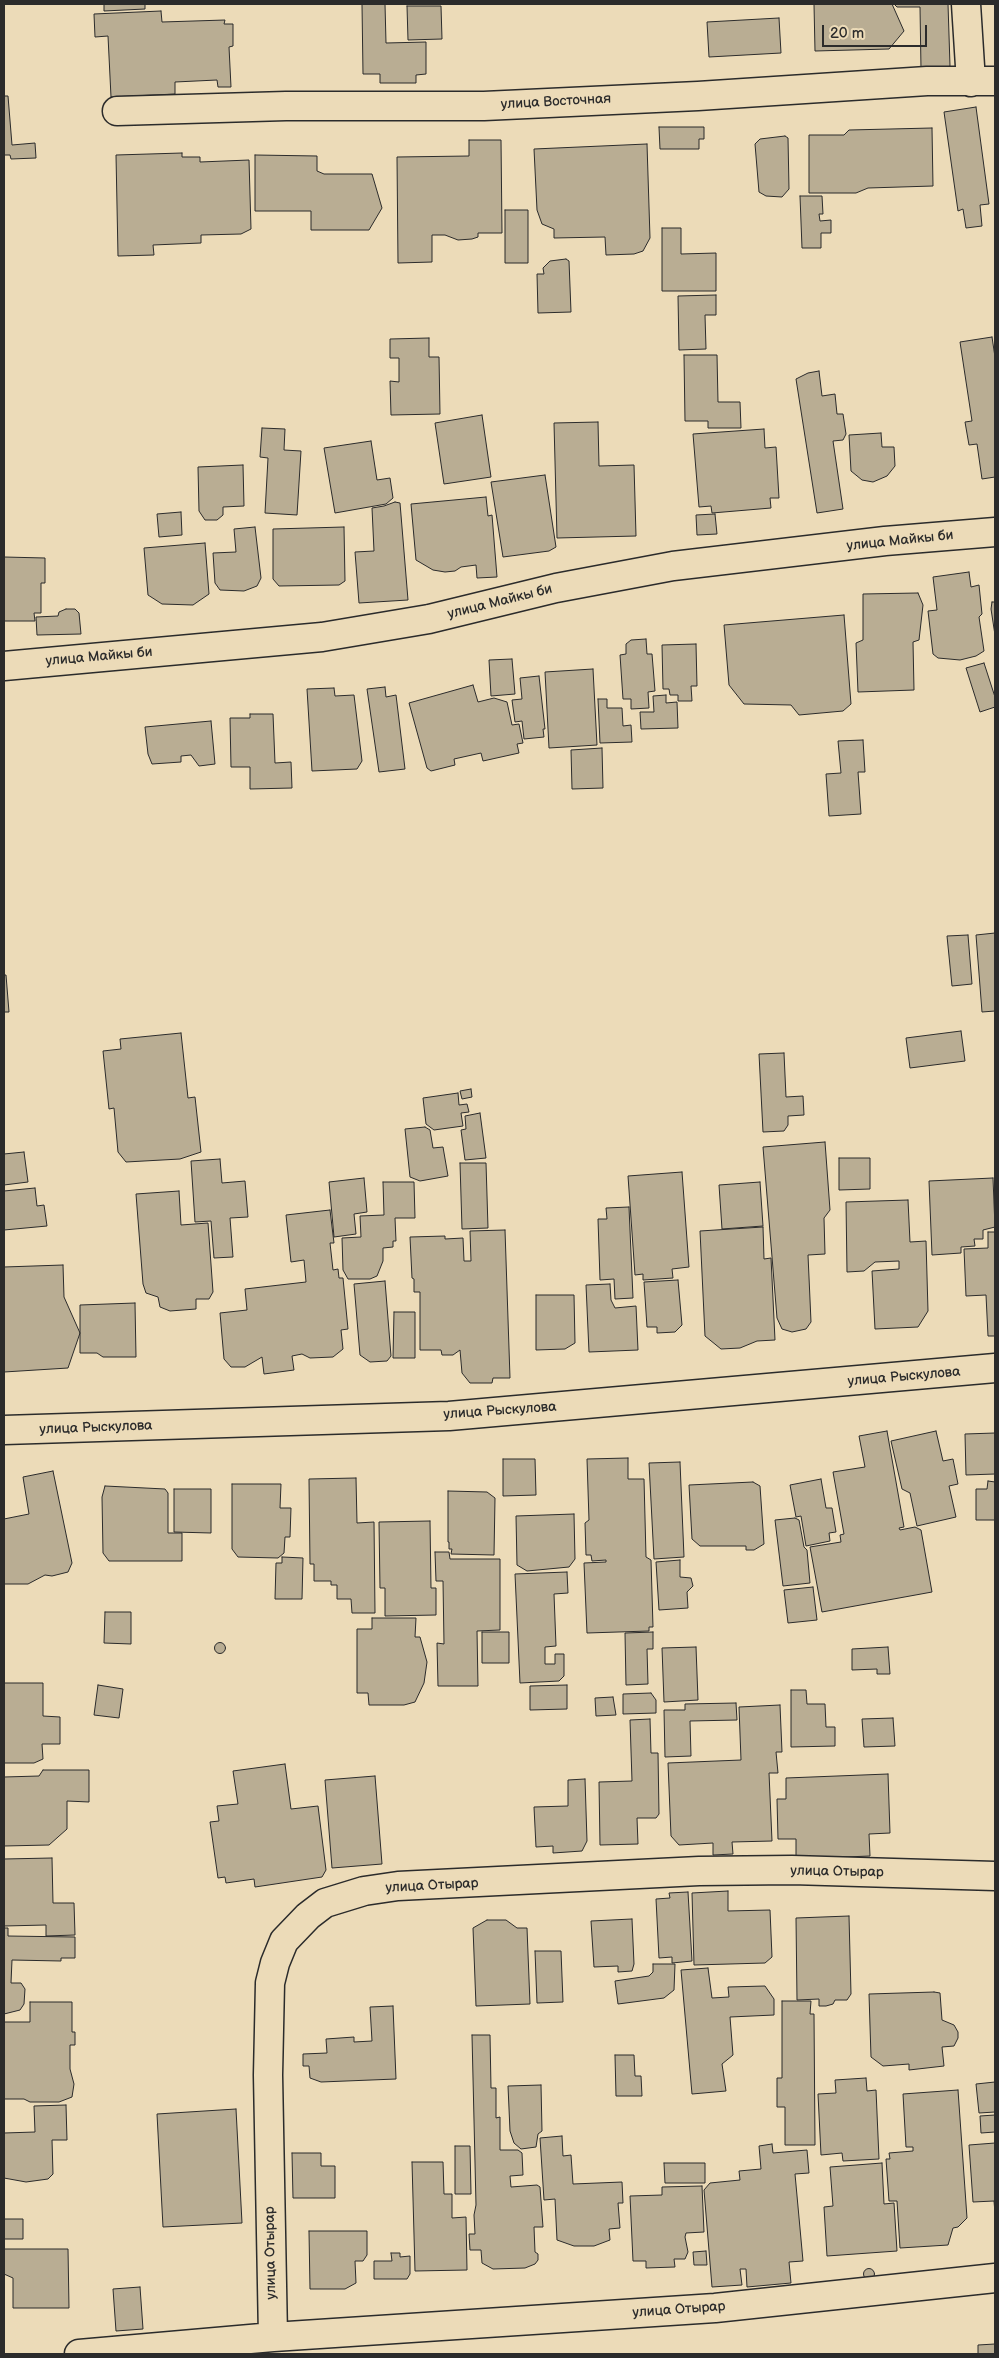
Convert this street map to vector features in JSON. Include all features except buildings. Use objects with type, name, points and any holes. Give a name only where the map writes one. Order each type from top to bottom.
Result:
[{"type":"street","points":[[966,4],[983,82]]},
{"type":"street","name":"улица Восточная","points":[[117,111],[286,106],[484,106],[698,96],[927,81],[983,82]]},
{"type":"street","name":"улица Майкы би","points":[[4,666],[322,637],[429,619],[556,588],[673,566],[885,541],[995,532]]},
{"type":"street","name":"улица Рыскулова","points":[[4,1430],[449,1416],[995,1368]]},
{"type":"street","name":"улица Отырар","points":[[273,2337],[268,2076],[270,1983],[275,1963],[284,1941],[308,1916],[325,1904],[364,1891],[398,1886],[699,1871],[792,1870],[995,1876]]},
{"type":"street","name":"улица Отырар","points":[[79,2354],[273,2337],[715,2308],[995,2278]]}]
